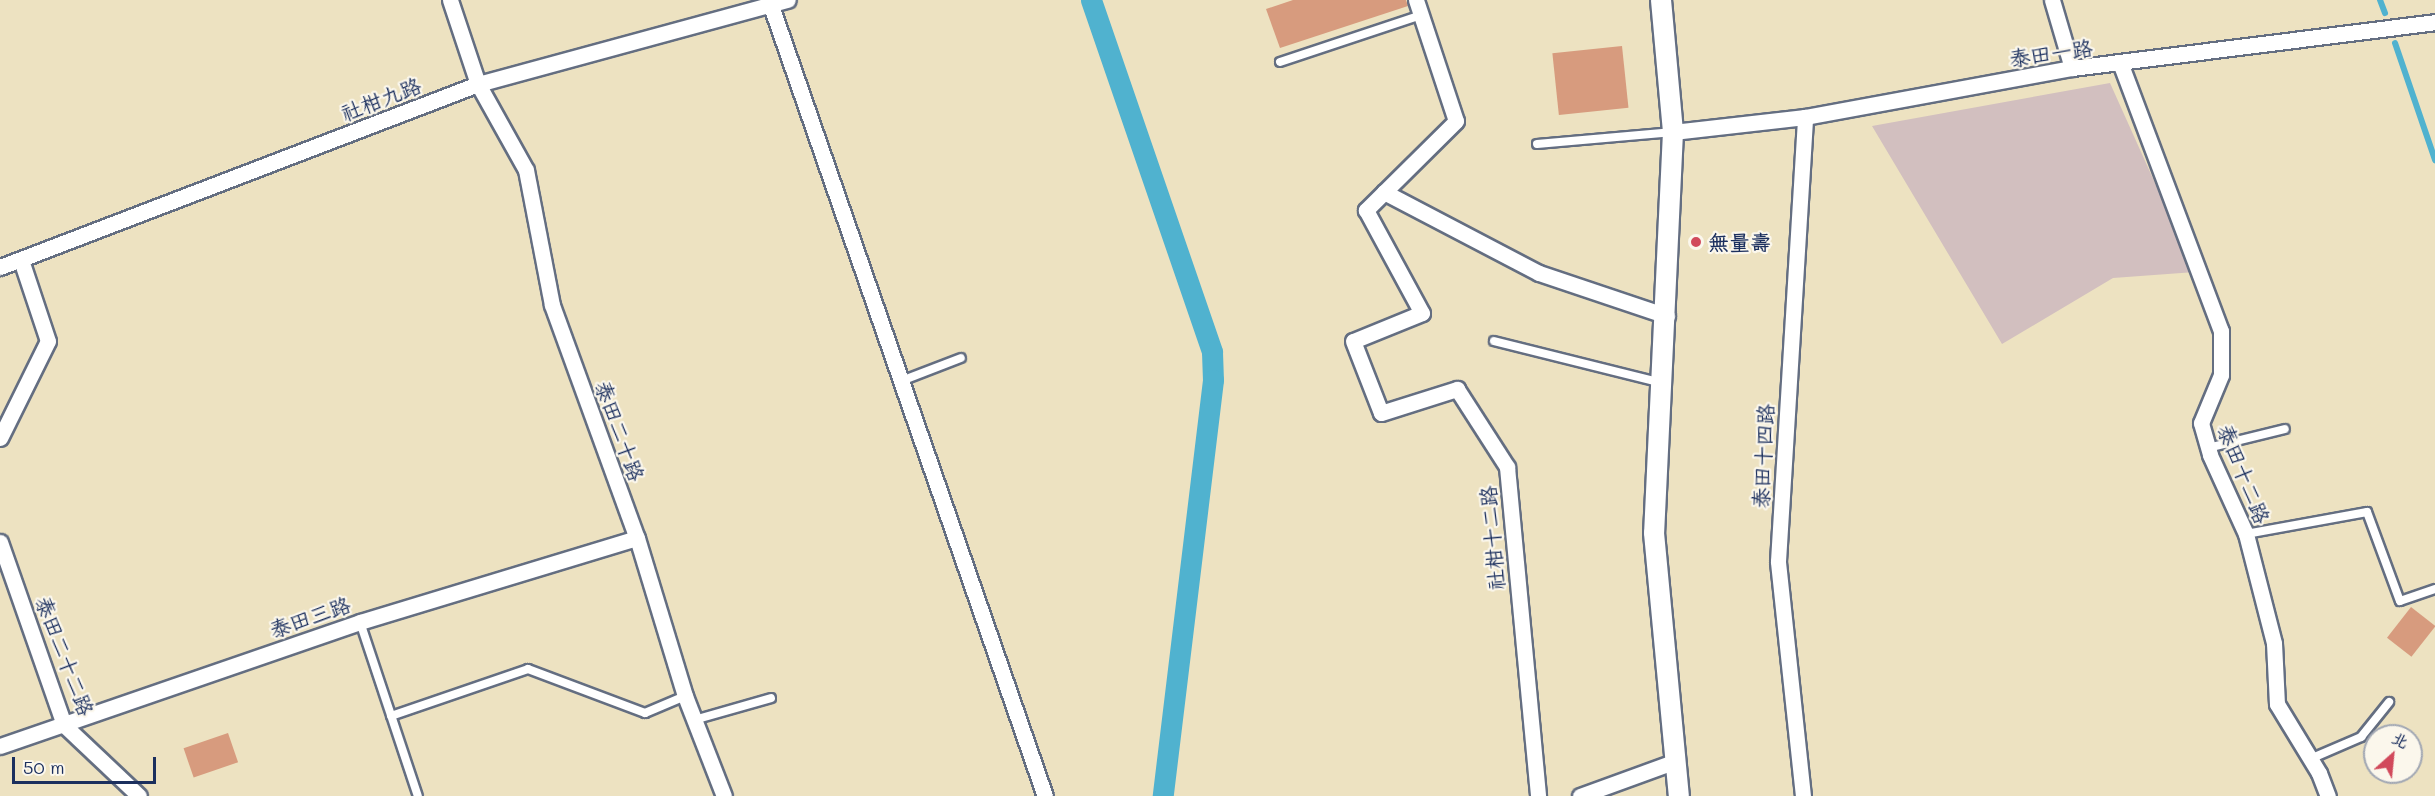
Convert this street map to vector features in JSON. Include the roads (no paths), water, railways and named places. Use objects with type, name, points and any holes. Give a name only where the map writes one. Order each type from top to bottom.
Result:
[{"type":"street","name":"泰田二十路","points":[[450,0],[478,84],[526,170],[552,305],[637,538],[685,696],[724,796]]},
{"type":"street","name":"社柑九路","points":[[0,267],[478,84],[770,3],[788,0]]},
{"type":"street","name":"社柑十二路","points":[[1416,0],[1456,121],[1366,210],[1422,313],[1353,341],[1381,413],[1457,389],[1507,467],[1538,796]]},
{"type":"street","points":[[1661,0],[1673,132],[1663,383],[1654,533],[1679,796]]},
{"type":"street","points":[[2052,0],[2072,68]]},
{"type":"street","points":[[770,3],[1046,796]]},
{"type":"street","name":"泰田一路","points":[[1673,132],[1805,117],[2072,68],[2121,65],[2435,22]]},
{"type":"street","name":"泰田十二路","points":[[2121,65],[2221,331],[2221,375],[2201,423],[2208,448],[2246,534],[2274,643],[2277,704],[2310,759],[2328,796]]},
{"type":"street","name":"泰田十四路","points":[[1803,796],[1778,561],[1805,117]]},
{"type":"street","points":[[1384,192],[1539,273],[1666,316]]},
{"type":"street","points":[[0,438],[48,341],[21,260]]},
{"type":"street","name":"泰田三路","points":[[0,746],[360,622],[637,538]]},
{"type":"street","name":"泰田二十二路","points":[[0,542],[64,725],[139,796]]},
{"type":"street","points":[[1580,796],[1676,761]]},
{"type":"lane","points":[[1280,62],[1421,15]]},
{"type":"lane","points":[[1537,144],[1673,132]]},
{"type":"lane","points":[[1494,342],[1663,383]]},
{"type":"lane","points":[[901,381],[961,358]]},
{"type":"lane","points":[[2208,448],[2285,429]]},
{"type":"lane","points":[[2246,534],[2367,512],[2400,601],[2435,589]]},
{"type":"lane","points":[[360,622],[417,796]]},
{"type":"lane","points":[[391,716],[528,669],[645,713],[685,696]]},
{"type":"lane","points":[[694,720],[771,698]]},
{"type":"lane","points":[[2310,759],[2361,737],[2389,702]]},
{"type":"waterway","points":[[1091,0],[1212,352],[1213,380],[1163,796]]},
{"type":"waterway","points":[[2380,0],[2385,13]]},
{"type":"waterway","points":[[2395,43],[2435,160]]},
{"type":"place","name":"無量壽","points":[[1696,242]]}]
